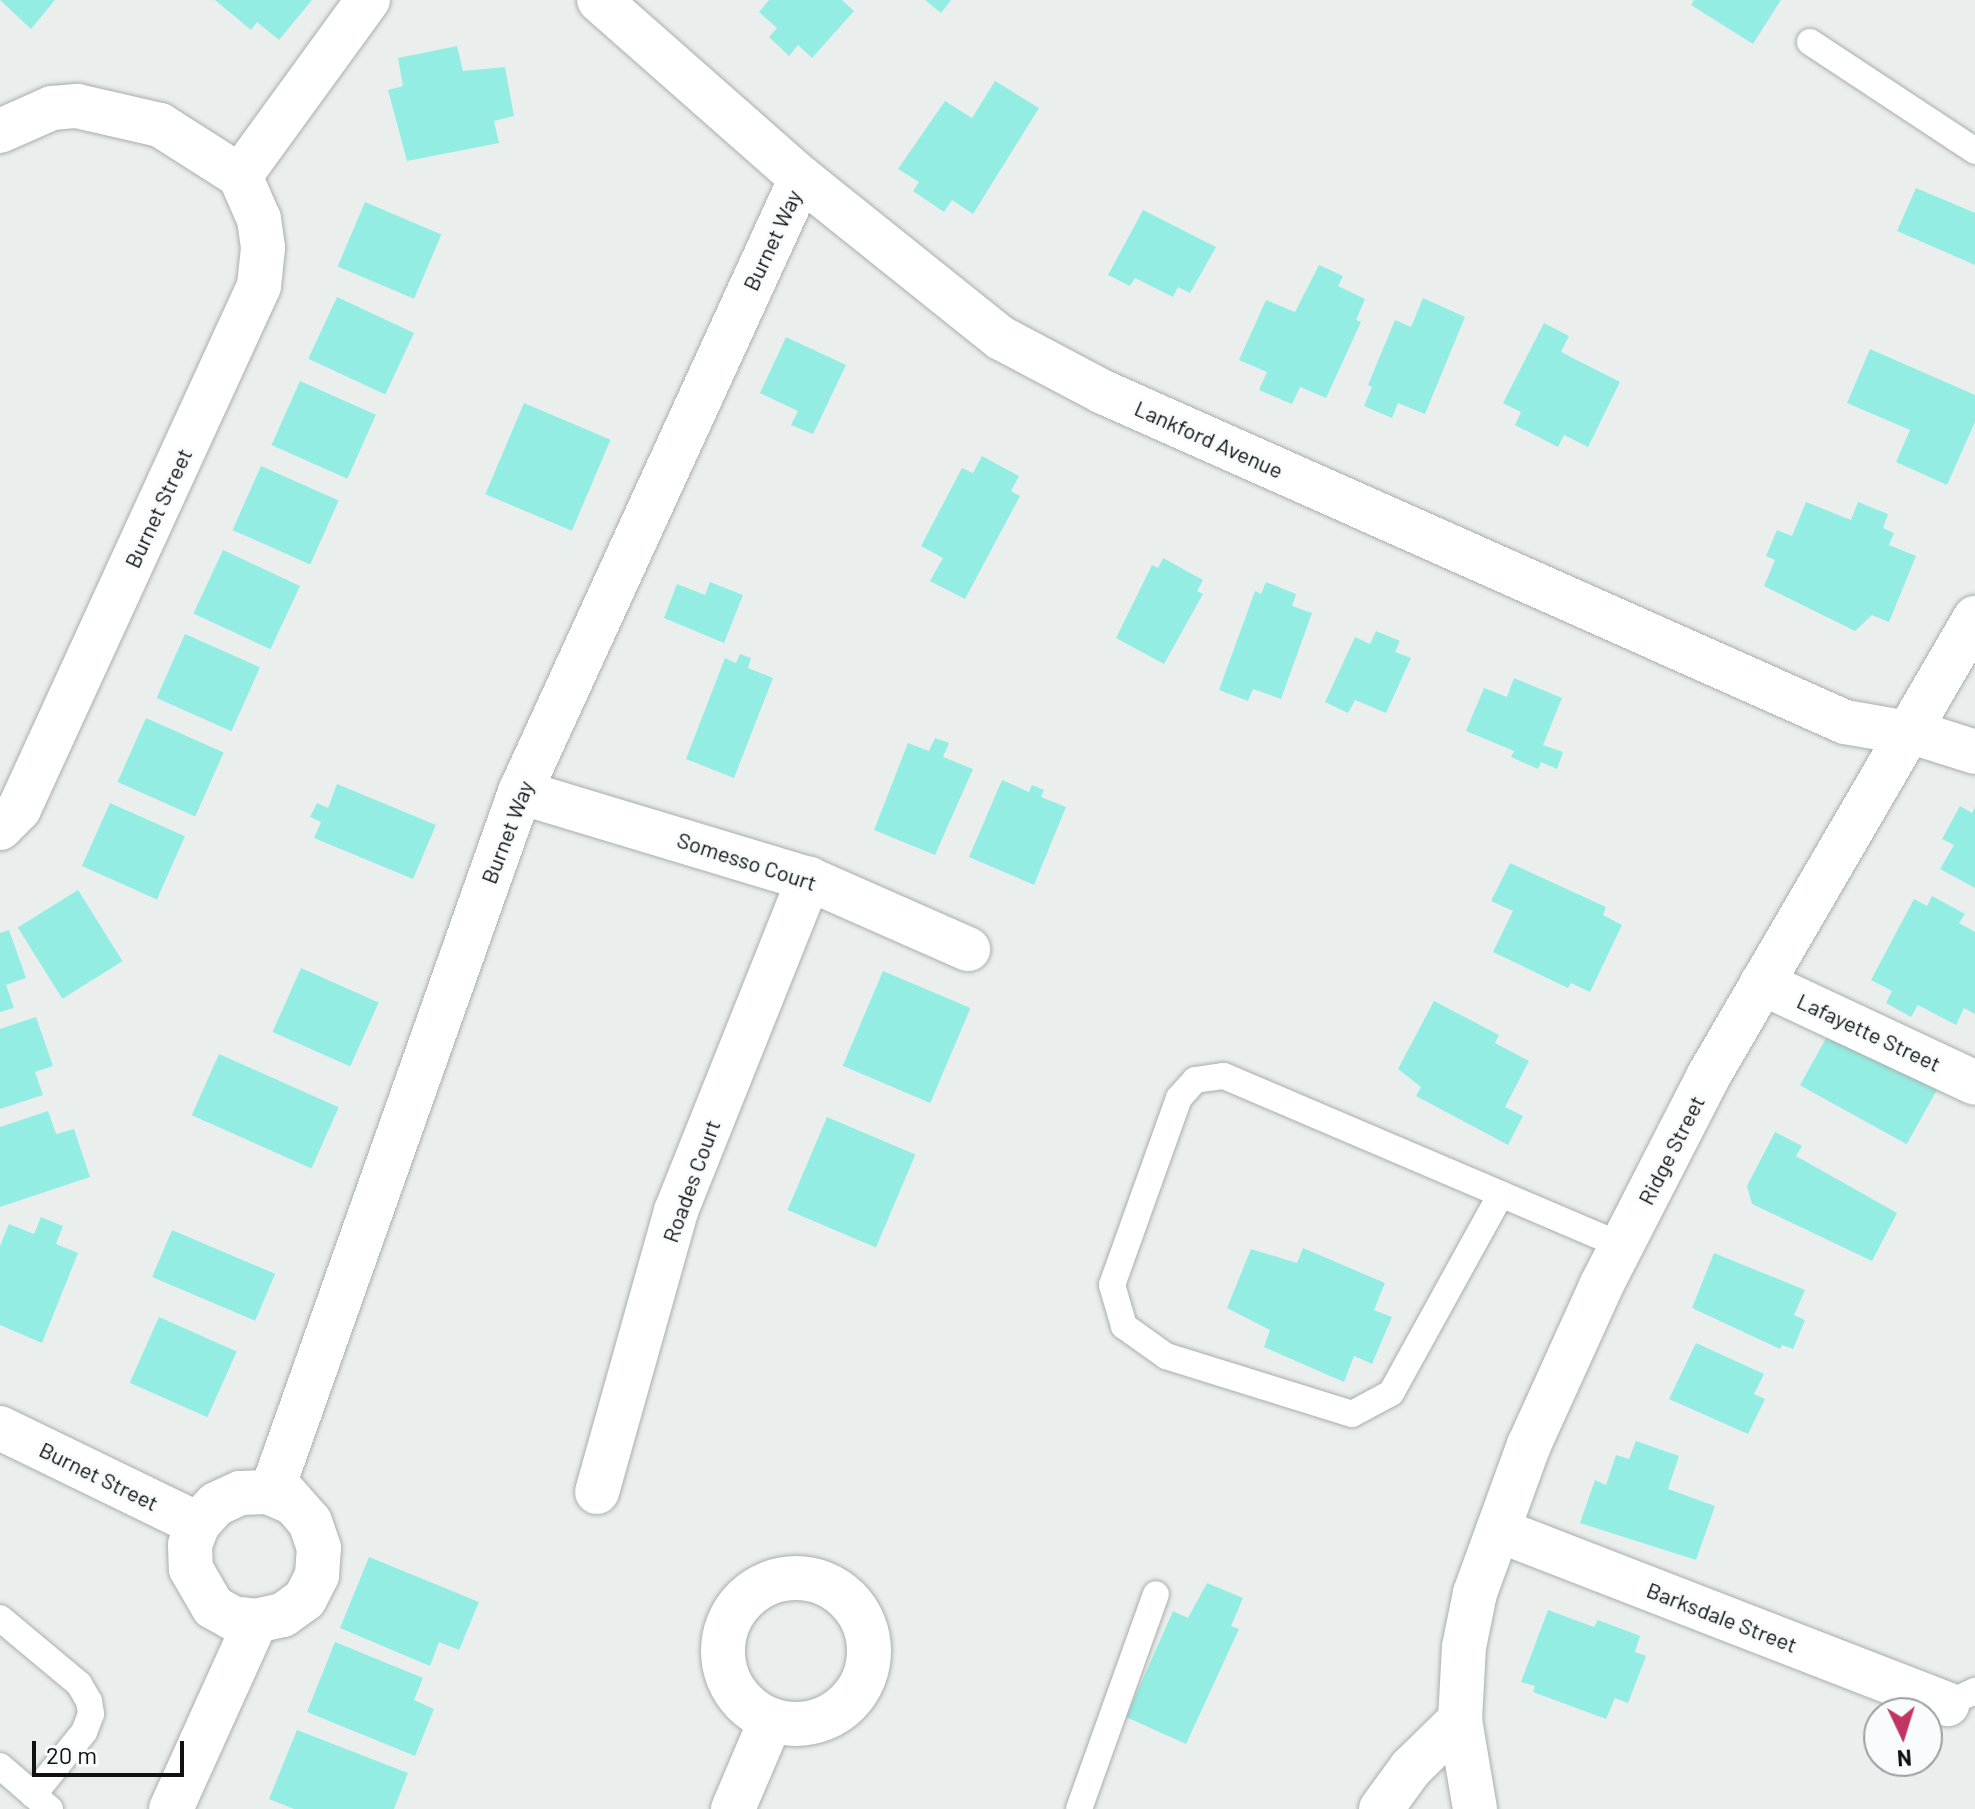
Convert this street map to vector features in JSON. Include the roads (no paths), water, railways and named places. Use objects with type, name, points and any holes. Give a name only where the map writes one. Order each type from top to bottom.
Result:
[{"type":"street","points":[[0,131],[52,108],[108,111],[160,125],[240,176],[368,0]]},
{"type":"street","name":"Lankford Avenue","points":[[599,0],[801,178],[1001,338],[1103,392],[1845,722],[1975,752]]},
{"type":"street","name":"Burnet Street","points":[[0,828],[19,809],[259,286],[259,219],[240,176]]},
{"type":"street","name":"Burnet Way","points":[[291,1502],[275,1482],[520,792],[801,178]]},
{"type":"street","name":"Ridge Street","points":[[1475,1809],[1460,1720],[1464,1647],[1475,1593],[1529,1445],[1622,1246],[1762,983],[1975,618]]},
{"type":"street","name":"Somesso Court","points":[[520,792],[809,879],[968,949]]},
{"type":"street","name":"Roades Court","points":[[597,1492],[676,1211],[809,879]]},
{"type":"street","name":"Lafayette Street","points":[[1762,983],[1975,1083]]},
{"type":"street","name":"Burnet Street","points":[[0,1428],[198,1524]]},
{"type":"street","points":[[267,1492],[291,1502],[310,1522],[319,1548],[317,1575],[305,1599],[283,1615],[256,1621],[233,1618],[199,1590],[191,1569],[190,1545],[198,1524],[216,1504],[240,1493],[267,1492]]},
{"type":"street","name":"Barksdale Street","points":[[1498,1530],[1961,1698]]},
{"type":"street","points":[[171,1809],[256,1621]]},
{"type":"street","points":[[1381,1809],[1411,1768],[1460,1720]]},
{"type":"street","points":[[733,1809],[770,1722]]},
{"type":"lane","points":[[1810,42],[1975,151]]},
{"type":"lane","points":[[1501,1194],[1391,1393],[1352,1414],[1166,1356],[1124,1326],[1112,1285],[1179,1098],[1195,1080],[1224,1076],[1501,1194],[1622,1246]]},
{"type":"lane","points":[[1079,1809],[1156,1594]]},
{"type":"lane","points":[[0,1618],[79,1684],[89,1701],[91,1714],[84,1732],[42,1802],[0,1766]]}]
